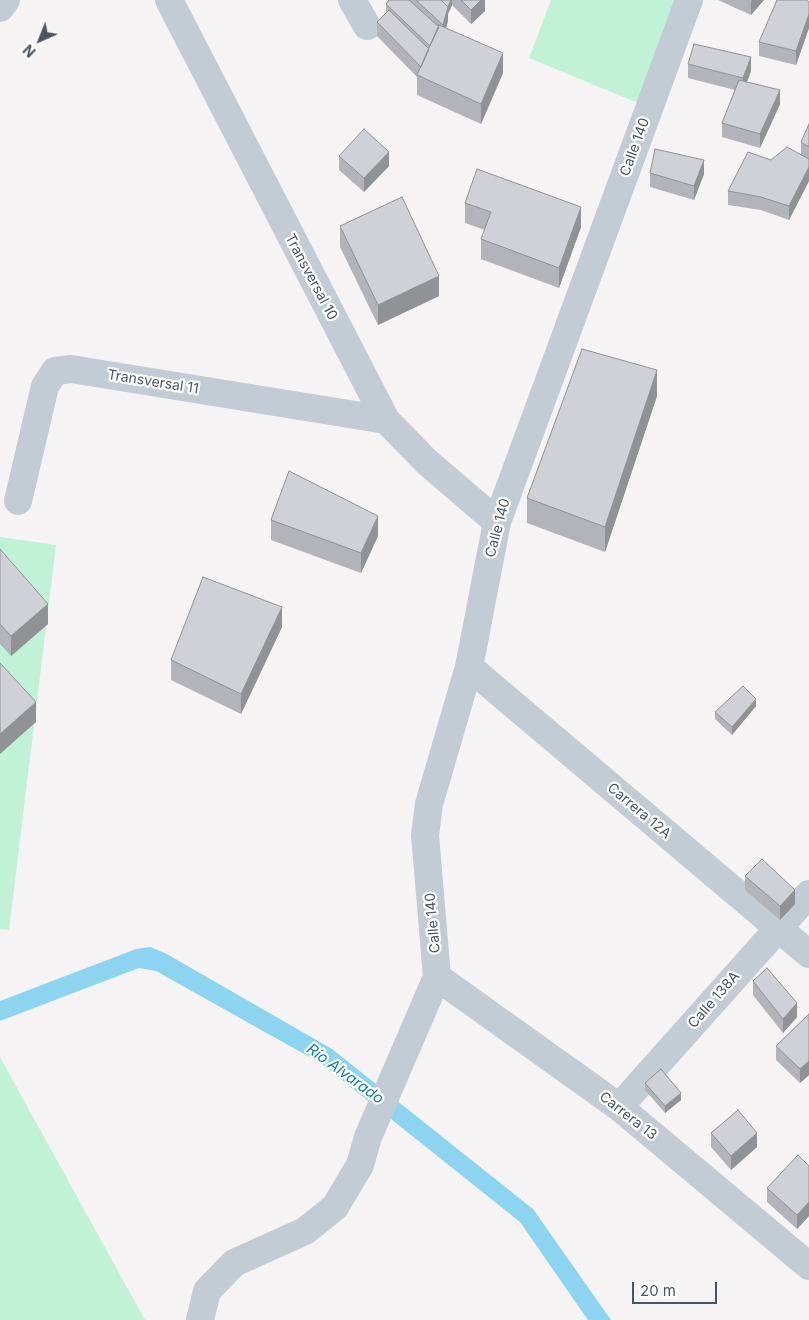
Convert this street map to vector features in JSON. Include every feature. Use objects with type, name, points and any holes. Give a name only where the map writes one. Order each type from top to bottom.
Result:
[{"type":"street","points":[[0,8],[6,0]]},
{"type":"street","name":"Transversal 10","points":[[169,0],[386,420],[428,462],[497,522]]},
{"type":"street","points":[[352,0],[367,26]]},
{"type":"street","name":"Calle 140","points":[[200,1320],[207,1291],[234,1263],[305,1231],[335,1206],[360,1165],[368,1137],[398,1072],[437,977],[425,835],[429,804],[469,667],[497,522],[689,0]]},
{"type":"street","name":"Transversal 11","points":[[18,501],[45,386],[55,371],[71,369],[386,420]]},
{"type":"street","name":"Carrera 12A","points":[[469,667],[809,954]]},
{"type":"street","name":"Calle 138A","points":[[619,1107],[777,927],[809,894]]},
{"type":"street","name":"Carrera 13","points":[[437,977],[619,1107],[809,1266]]},
{"type":"green space","points":[[551,0],[678,0],[638,103],[529,58]]},
{"type":"green space","points":[[0,537],[56,545],[9,930],[0,929]]},
{"type":"green space","points":[[0,1057],[145,1320],[0,1320]]},
{"type":"water","name":"Río Alvarado","points":[[150,947],[165,953],[332,1049],[533,1209],[611,1320],[588,1320],[520,1222],[322,1064],[156,971],[139,968],[0,1021],[0,1001],[136,949]]},
{"type":"building","points":[[389,0],[409,0],[439,27],[430,46],[386,4]]},
{"type":"building","points":[[416,0],[441,0],[448,7],[443,25]]},
{"type":"building","points":[[441,0],[451,0],[448,7]]},
{"type":"building","points":[[461,0],[481,0],[471,10]]},
{"type":"building","points":[[777,0],[806,0],[809,2],[809,14],[796,51],[759,42]]},
{"type":"building","points":[[389,10],[429,49],[421,67],[377,22]]},
{"type":"building","points":[[439,25],[503,53],[481,104],[417,75]]},
{"type":"building","points":[[694,44],[751,57],[743,78],[688,64]]},
{"type":"building","points":[[739,80],[780,90],[760,134],[722,123]]},
{"type":"building","points":[[809,124],[809,147],[801,142]]},
{"type":"building","points":[[364,129],[389,152],[364,178],[339,156]]},
{"type":"building","points":[[787,147],[809,159],[809,167],[789,206],[761,197],[728,191],[748,152],[771,160]]},
{"type":"building","points":[[655,149],[704,160],[694,186],[650,173]]},
{"type":"building","points":[[477,169],[581,207],[559,268],[481,239],[491,212],[465,203]]},
{"type":"building","points":[[402,197],[439,276],[378,305],[340,226]]},
{"type":"building","points":[[582,349],[657,370],[605,527],[527,498]]},
{"type":"building","points":[[289,471],[378,516],[361,553],[271,520]]},
{"type":"building","points":[[0,549],[48,604],[11,636],[0,624]]},
{"type":"building","points":[[203,577],[282,607],[241,694],[171,660]]},
{"type":"building","points":[[0,663],[36,702],[0,734]]},
{"type":"building","points":[[743,686],[756,699],[732,727],[715,712]]},
{"type":"building","points":[[762,859],[795,890],[780,906],[745,876]]},
{"type":"building","points":[[767,968],[797,1003],[783,1019],[753,981]]},
{"type":"building","points":[[809,1014],[809,1061],[800,1069],[776,1046]]},
{"type":"building","points":[[661,1069],[681,1093],[665,1106],[645,1083]]},
{"type":"building","points":[[738,1110],[757,1133],[731,1156],[711,1133]]},
{"type":"building","points":[[798,1155],[809,1166],[809,1202],[797,1215],[767,1188]]}]
